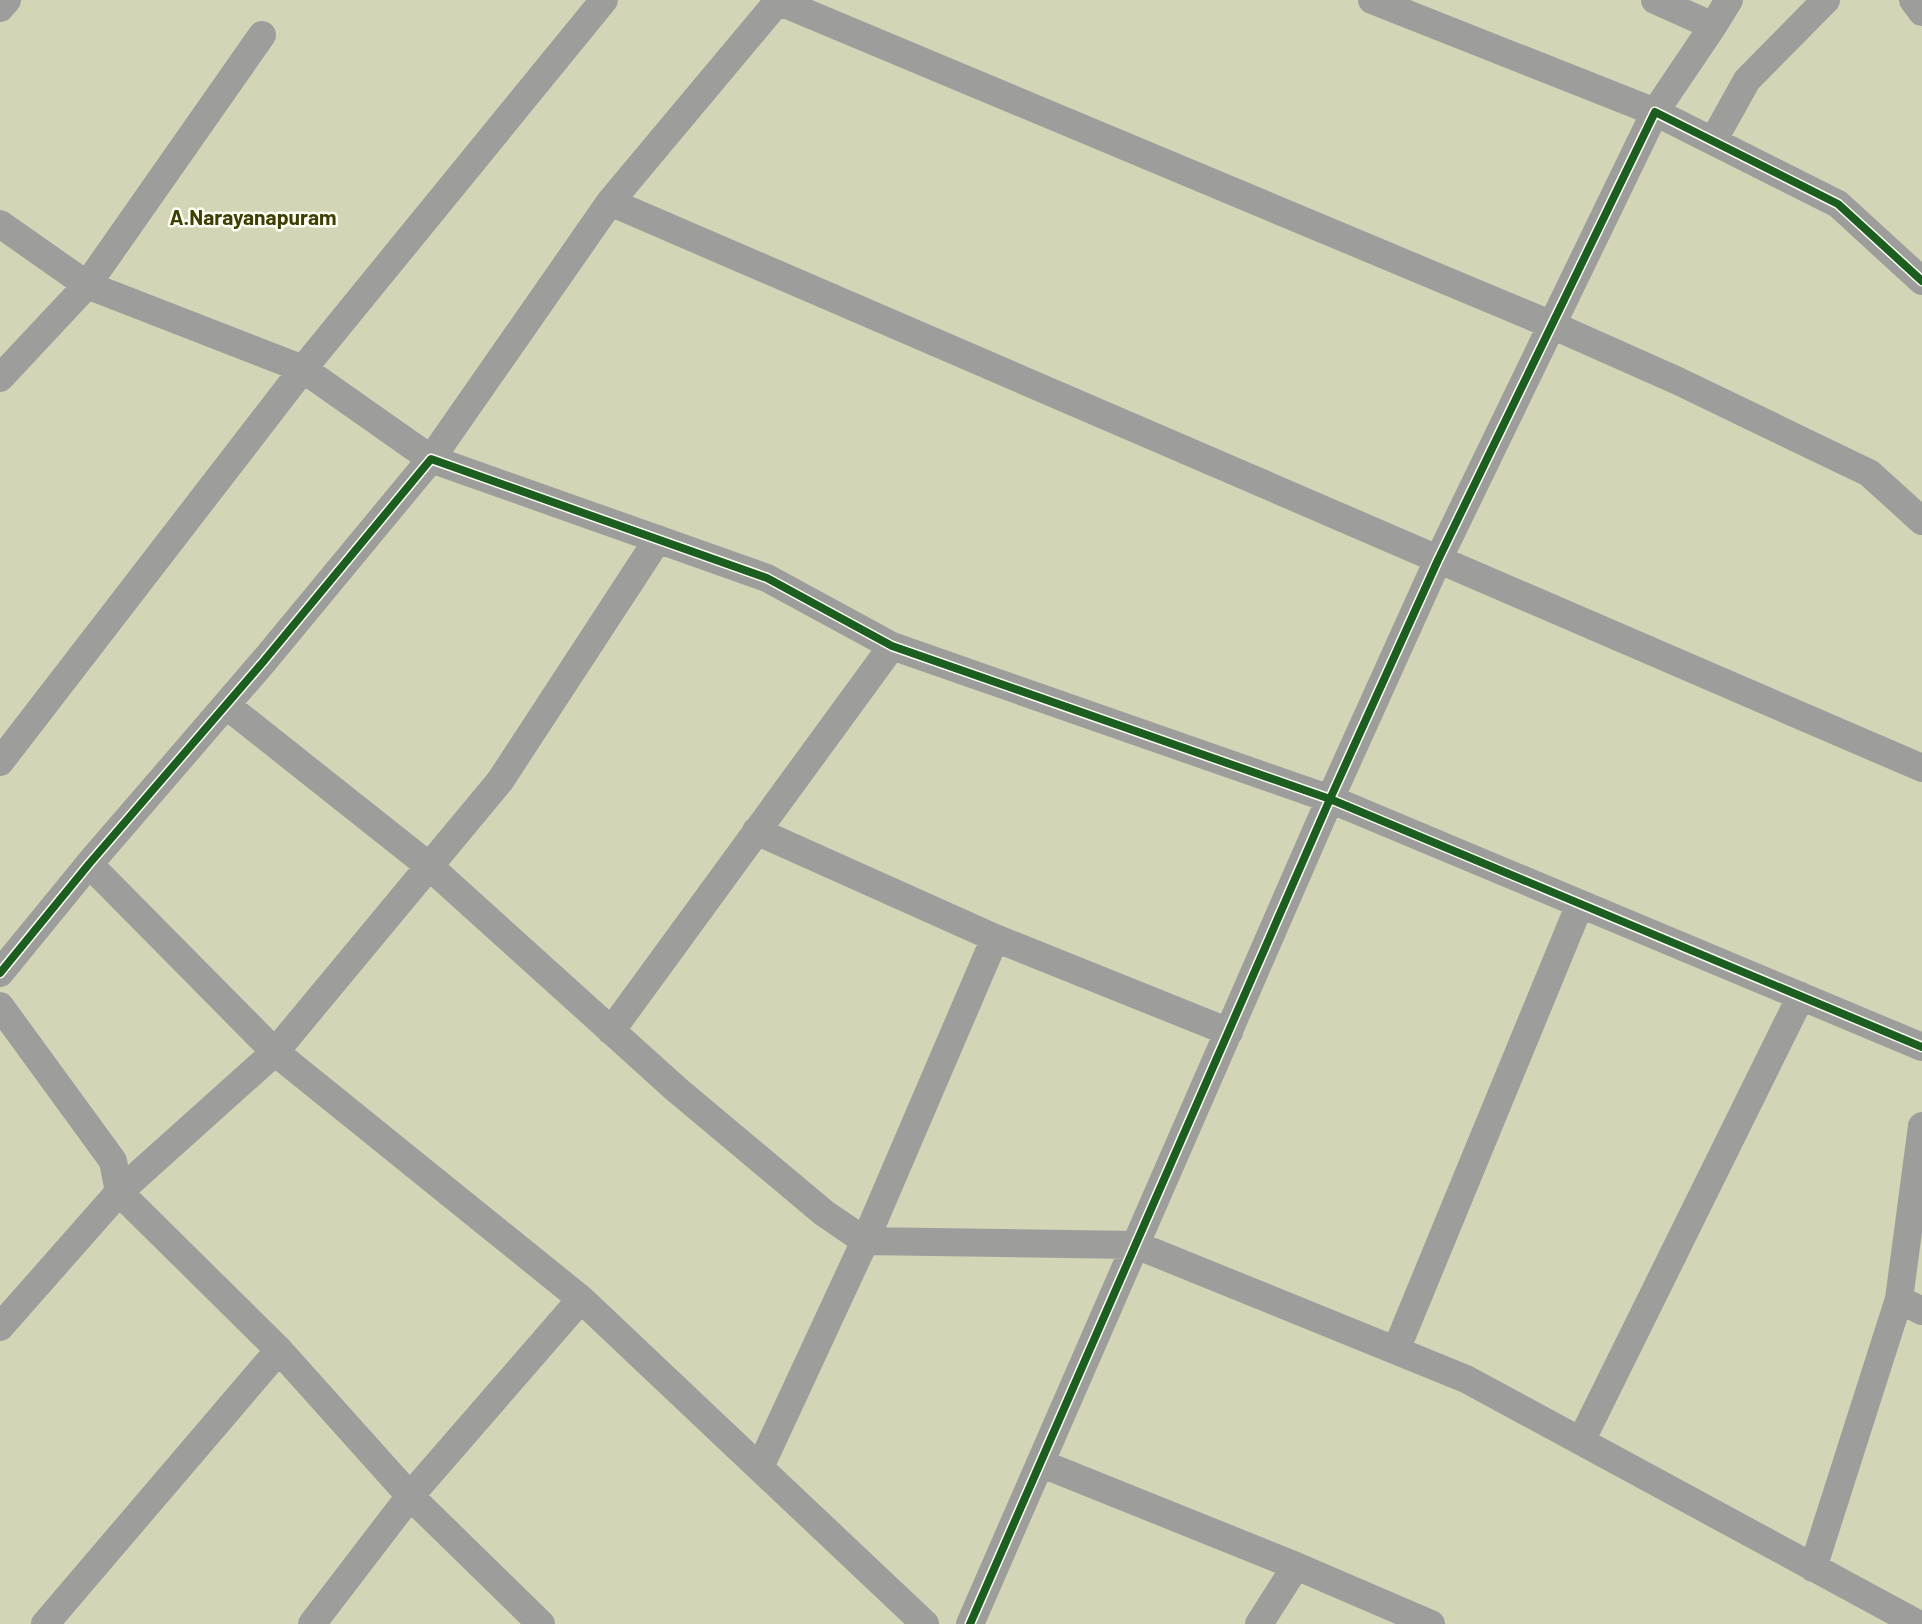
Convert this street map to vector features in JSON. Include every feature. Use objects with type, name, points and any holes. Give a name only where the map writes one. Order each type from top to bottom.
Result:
[{"type":"street","points":[[0,8],[7,0]]},
{"type":"street","points":[[0,762],[303,369],[604,0]]},
{"type":"street","points":[[0,973],[88,864],[226,705],[431,459],[610,202],[778,0],[1552,325],[1678,381],[1869,473],[1922,521]]},
{"type":"street","points":[[1372,0],[1655,112],[1838,204],[1922,281]]},
{"type":"street","points":[[1656,0],[1713,26]]},
{"type":"street","points":[[970,1624],[1330,799],[1437,560],[1655,112],[1729,0]]},
{"type":"street","points":[[1713,141],[1747,80],[1826,0]]},
{"type":"street","points":[[1913,0],[1922,12]]},
{"type":"street","points":[[0,378],[87,285],[262,35]]},
{"type":"street","points":[[610,202],[1922,768]]},
{"type":"street","points":[[0,224],[87,285],[303,369],[431,459],[767,578],[892,646],[1330,799],[1922,1047]]},
{"type":"street","points":[[0,1328],[119,1192],[275,1052],[500,781],[658,539]]},
{"type":"street","points":[[611,1031],[892,646]]},
{"type":"street","points":[[226,705],[429,866],[676,1089],[824,1213],[865,1241],[1136,1245],[1466,1379],[1918,1624]]},
{"type":"street","points":[[756,831],[995,939],[1229,1032]]},
{"type":"street","points":[[88,864],[275,1052],[581,1299],[925,1624]]},
{"type":"street","points":[[1396,1350],[1580,904]]},
{"type":"street","points":[[760,1467],[865,1241],[995,939]]},
{"type":"street","points":[[1581,1441],[1801,996]]},
{"type":"street","points":[[0,1006],[113,1161],[119,1192],[279,1350],[410,1496],[541,1624]]},
{"type":"street","points":[[1813,1568],[1910,1305],[1922,1126]]},
{"type":"street","points":[[312,1624],[410,1496],[581,1299]]},
{"type":"street","points":[[45,1624],[279,1350]]},
{"type":"street","points":[[1040,1463],[1296,1566],[1431,1624]]},
{"type":"street","points":[[1259,1624],[1296,1566]]},
{"type":"cycle path","points":[[970,1624],[1330,799],[1438,560],[1655,112],[1838,204],[1922,281]]},
{"type":"cycle path","points":[[0,973],[89,864],[263,662],[431,459],[767,578],[892,646],[1330,799],[1922,1047]]},
{"type":"district","name":"A.Narayanapuram","points":[[253,218]]}]
